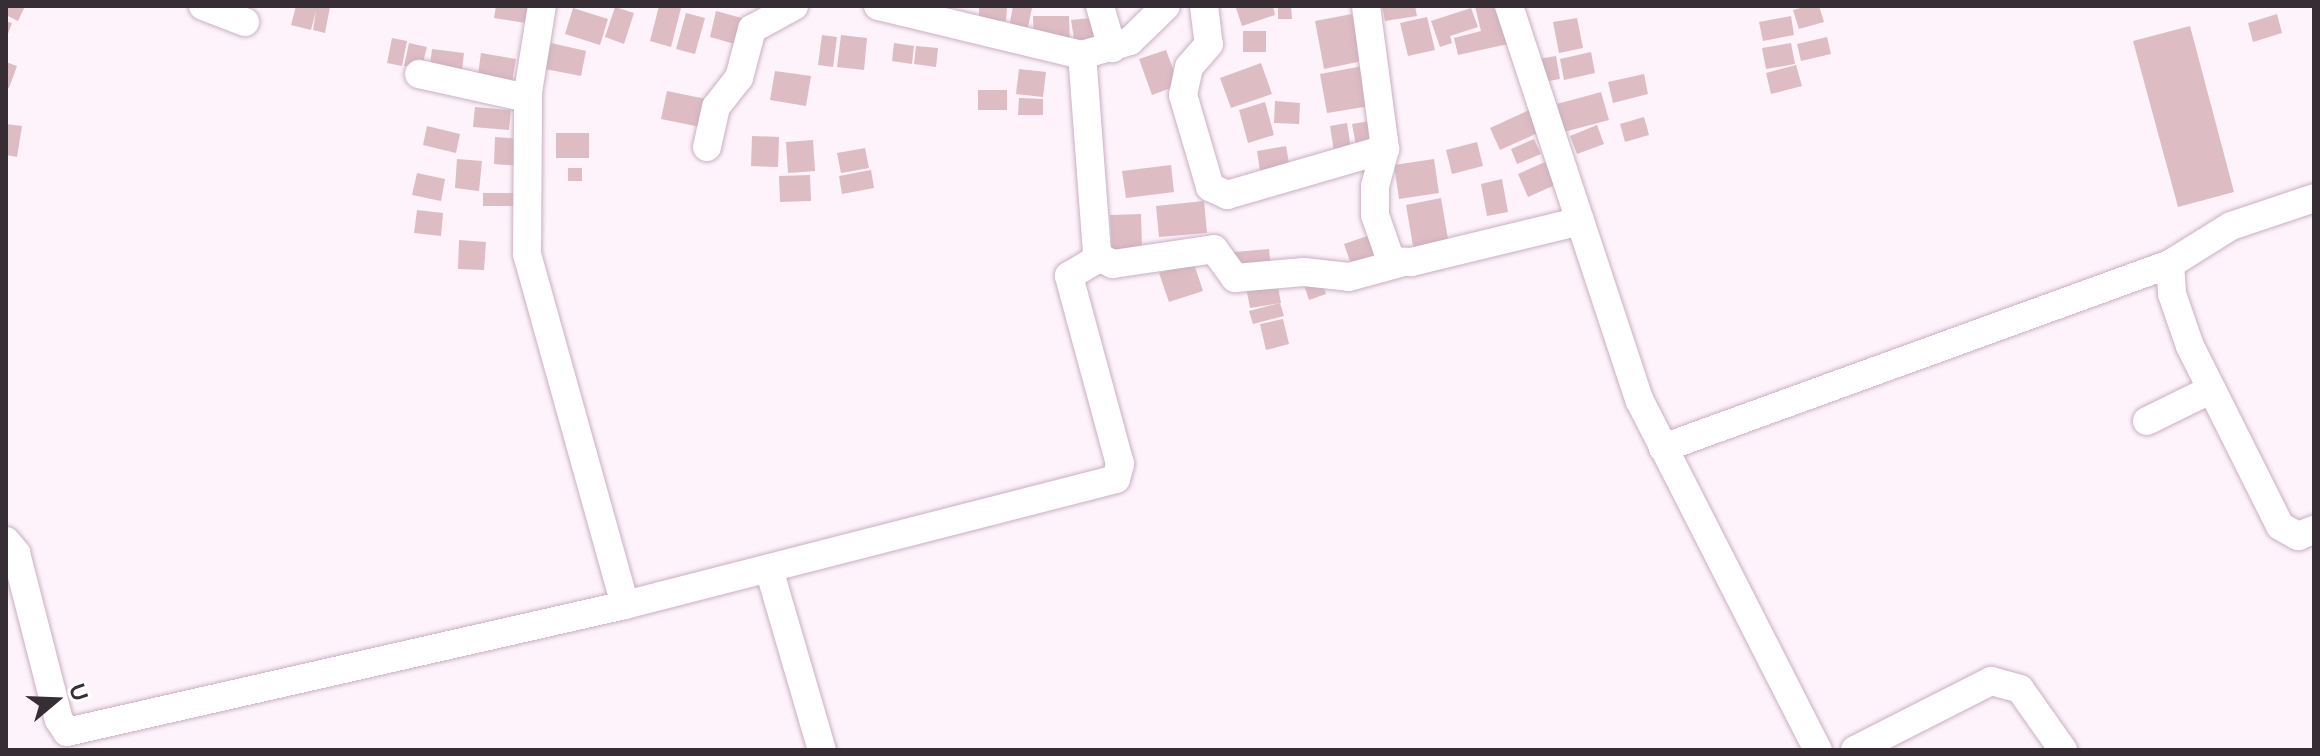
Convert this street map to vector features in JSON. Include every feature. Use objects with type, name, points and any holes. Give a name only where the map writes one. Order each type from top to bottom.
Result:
[{"type":"street","points":[[203,6],[245,22]]},
{"type":"street","points":[[542,6],[527,98],[530,274],[625,605]]},
{"type":"street","points":[[707,147],[716,107],[739,78],[752,29],[794,6]]},
{"type":"street","points":[[878,6],[1082,55],[1112,48],[1134,38],[1166,6]]},
{"type":"street","points":[[1100,6],[1112,48]]},
{"type":"street","points":[[1204,6],[1209,44],[1189,67],[1183,95],[1210,187],[1227,195],[1385,149]]},
{"type":"street","points":[[1366,6],[1385,149],[1375,187],[1375,215],[1384,252],[1400,263]]},
{"type":"street","points":[[1509,6],[1640,401],[1818,750]]},
{"type":"street","points":[[1082,55],[1097,256]]},
{"type":"street","points":[[419,74],[527,98]]},
{"type":"street","points":[[1663,448],[2170,264],[2231,226],[2314,198]]},
{"type":"street","points":[[1097,256],[1113,264],[1214,249],[1235,278],[1304,272],[1349,277],[1580,221]]},
{"type":"street","points":[[6,541],[16,553],[59,720],[72,732],[625,605],[1116,479],[1120,464],[1069,276],[1097,256]]},
{"type":"street","points":[[2170,264],[2178,316],[2283,530],[2298,536],[2314,530]]},
{"type":"street","points":[[2147,421],[2212,389]]},
{"type":"street","points":[[769,569],[822,750]]},
{"type":"street","points":[[1855,750],[1991,681],[2020,689],[2063,750]]},
{"type":"building","points":[[6,6],[25,6],[18,21],[6,15]]},
{"type":"building","points":[[296,6],[330,7],[325,33],[313,30],[316,11],[311,30],[291,25]]},
{"type":"building","points":[[496,6],[529,6],[526,23],[494,18]]},
{"type":"building","points":[[659,6],[681,8],[671,47],[650,41]]},
{"type":"building","points":[[979,6],[1007,6],[1006,21],[979,20]]},
{"type":"building","points":[[1013,6],[1032,8],[1026,36],[1008,33]]},
{"type":"building","points":[[1273,6],[1275,15],[1242,26],[1236,8]]},
{"type":"building","points":[[1278,6],[1291,6],[1292,19],[1278,19]]},
{"type":"building","points":[[1382,6],[1415,6],[1417,16],[1385,21]]},
{"type":"building","points":[[1475,6],[1498,6],[1508,44],[1458,55],[1454,38],[1481,31]]},
{"type":"building","points":[[1819,6],[1824,22],[1799,29],[1793,10]]},
{"type":"building","points":[[615,7],[634,13],[624,44],[605,37]]},
{"type":"building","points":[[573,8],[608,19],[600,45],[565,34]]},
{"type":"building","points":[[1471,8],[1478,27],[1450,36],[1452,43],[1440,47],[1431,21]]},
{"type":"building","points":[[716,11],[749,20],[742,46],[710,37]]},
{"type":"building","points":[[686,13],[705,18],[695,54],[676,49]]},
{"type":"building","points":[[1352,14],[1362,61],[1324,69],[1315,21]]},
{"type":"building","points":[[2277,14],[2282,33],[2253,42],[2248,23]]},
{"type":"building","points":[[1033,16],[1069,16],[1070,43],[1034,44]]},
{"type":"building","points":[[1791,16],[1794,35],[1763,41],[1759,22]]},
{"type":"building","points":[[1100,17],[1103,41],[1075,45],[1071,20]]},
{"type":"building","points":[[1427,17],[1435,50],[1408,56],[1400,23]]},
{"type":"building","points":[[1577,18],[1583,48],[1559,53],[1553,22]]},
{"type":"building","points":[[6,21],[12,23],[6,39]]},
{"type":"building","points":[[2190,26],[2234,192],[2178,207],[2133,41]]},
{"type":"building","points":[[1243,31],[1266,31],[1266,52],[1243,52]]},
{"type":"building","points":[[822,35],[837,37],[833,67],[818,65]]},
{"type":"building","points":[[841,35],[867,38],[864,70],[837,67]]},
{"type":"building","points":[[1827,37],[1831,54],[1801,61],[1797,44]]},
{"type":"building","points":[[392,38],[407,41],[402,66],[387,63]]},
{"type":"building","points":[[409,43],[427,47],[421,70],[404,66]]},
{"type":"building","points":[[551,43],[586,51],[581,76],[545,69]]},
{"type":"building","points":[[894,43],[914,46],[912,64],[892,61]]},
{"type":"building","points":[[1791,43],[1795,64],[1766,69],[1762,48]]},
{"type":"building","points":[[916,46],[938,48],[936,67],[914,64]]},
{"type":"building","points":[[432,49],[464,53],[461,78],[429,73]]},
{"type":"building","points":[[1166,50],[1179,85],[1152,95],[1139,59]]},
{"type":"building","points":[[1591,52],[1595,73],[1564,80],[1560,59]]},
{"type":"building","points":[[481,53],[516,59],[511,88],[477,82]]},
{"type":"building","points":[[1556,56],[1560,79],[1543,82],[1539,59]]},
{"type":"building","points":[[6,62],[17,66],[9,88],[6,87]]},
{"type":"building","points":[[1261,63],[1272,94],[1231,108],[1220,78]]},
{"type":"building","points":[[1796,65],[1802,86],[1771,94],[1766,73]]},
{"type":"building","points":[[1363,66],[1370,106],[1327,113],[1320,74]]},
{"type":"building","points":[[1019,69],[1046,72],[1043,97],[1016,94]]},
{"type":"building","points":[[775,71],[811,76],[806,106],[770,100]]},
{"type":"building","points":[[1644,74],[1648,94],[1613,103],[1608,82]]},
{"type":"building","points":[[978,90],[1007,90],[1007,110],[978,110]]},
{"type":"building","points":[[667,91],[711,100],[705,128],[661,119]]},
{"type":"building","points":[[1601,92],[1609,120],[1564,132],[1557,104]]},
{"type":"building","points":[[1019,98],[1043,99],[1043,115],[1018,115]]},
{"type":"building","points":[[1275,101],[1300,103],[1299,124],[1274,123]]},
{"type":"building","points":[[1265,102],[1274,135],[1248,143],[1239,110]]},
{"type":"building","points":[[475,107],[511,110],[509,130],[473,127]]},
{"type":"building","points":[[1529,110],[1540,132],[1500,150],[1490,128]]},
{"type":"building","points":[[1644,117],[1649,135],[1625,142],[1620,124]]},
{"type":"building","points":[[1370,121],[1376,147],[1357,151],[1352,124]]},
{"type":"building","points":[[1347,123],[1352,155],[1335,158],[1330,126]]},
{"type":"building","points":[[6,124],[22,126],[17,157],[6,155]]},
{"type":"building","points":[[1597,125],[1604,144],[1577,154],[1570,136]]},
{"type":"building","points":[[427,126],[460,134],[456,153],[423,145]]},
{"type":"building","points":[[556,133],[589,133],[589,158],[556,158]]},
{"type":"building","points":[[752,136],[779,137],[778,167],[751,166]]},
{"type":"building","points":[[495,137],[524,139],[522,166],[494,164]]},
{"type":"building","points":[[1534,139],[1541,154],[1517,164],[1511,149]]},
{"type":"building","points":[[813,140],[815,171],[788,173],[786,142]]},
{"type":"building","points":[[1477,142],[1483,166],[1452,174],[1446,150]]},
{"type":"building","points":[[1286,146],[1291,175],[1260,171],[1257,151]]},
{"type":"building","points":[[865,148],[869,168],[841,173],[837,153]]},
{"type":"building","points":[[457,159],[482,161],[479,191],[455,188]]},
{"type":"building","points":[[1434,159],[1439,193],[1399,199],[1394,165]]},
{"type":"building","points":[[1545,162],[1555,185],[1528,197],[1518,174]]},
{"type":"building","points":[[1171,165],[1174,192],[1126,198],[1122,171]]},
{"type":"building","points":[[568,168],[582,168],[582,181],[568,181]]},
{"type":"building","points":[[871,170],[874,188],[842,194],[839,176]]},
{"type":"building","points":[[417,173],[445,179],[441,201],[412,195]]},
{"type":"building","points":[[810,175],[811,201],[780,202],[779,176]]},
{"type":"building","points":[[1502,179],[1508,212],[1487,216],[1481,184]]},
{"type":"building","points":[[483,193],[524,193],[524,206],[483,206]]},
{"type":"building","points":[[1441,198],[1449,245],[1414,252],[1406,205]]},
{"type":"building","points":[[1204,201],[1207,233],[1159,237],[1156,206]]},
{"type":"building","points":[[417,210],[443,213],[441,236],[414,233]]},
{"type":"building","points":[[1141,214],[1142,249],[1112,251],[1110,215]]},
{"type":"building","points":[[1370,235],[1379,260],[1353,270],[1344,244]]},
{"type":"building","points":[[459,240],[486,242],[484,270],[458,269]]},
{"type":"building","points":[[1269,249],[1271,270],[1237,274],[1234,252]]},
{"type":"building","points":[[1193,261],[1203,291],[1169,302],[1159,273]]},
{"type":"building","points":[[1320,276],[1326,294],[1309,300],[1303,282]]},
{"type":"building","points":[[1277,282],[1281,303],[1250,308],[1246,287]]},
{"type":"building","points":[[1280,303],[1284,316],[1253,324],[1249,311]]},
{"type":"building","points":[[1283,319],[1289,344],[1266,350],[1260,324]]}]
